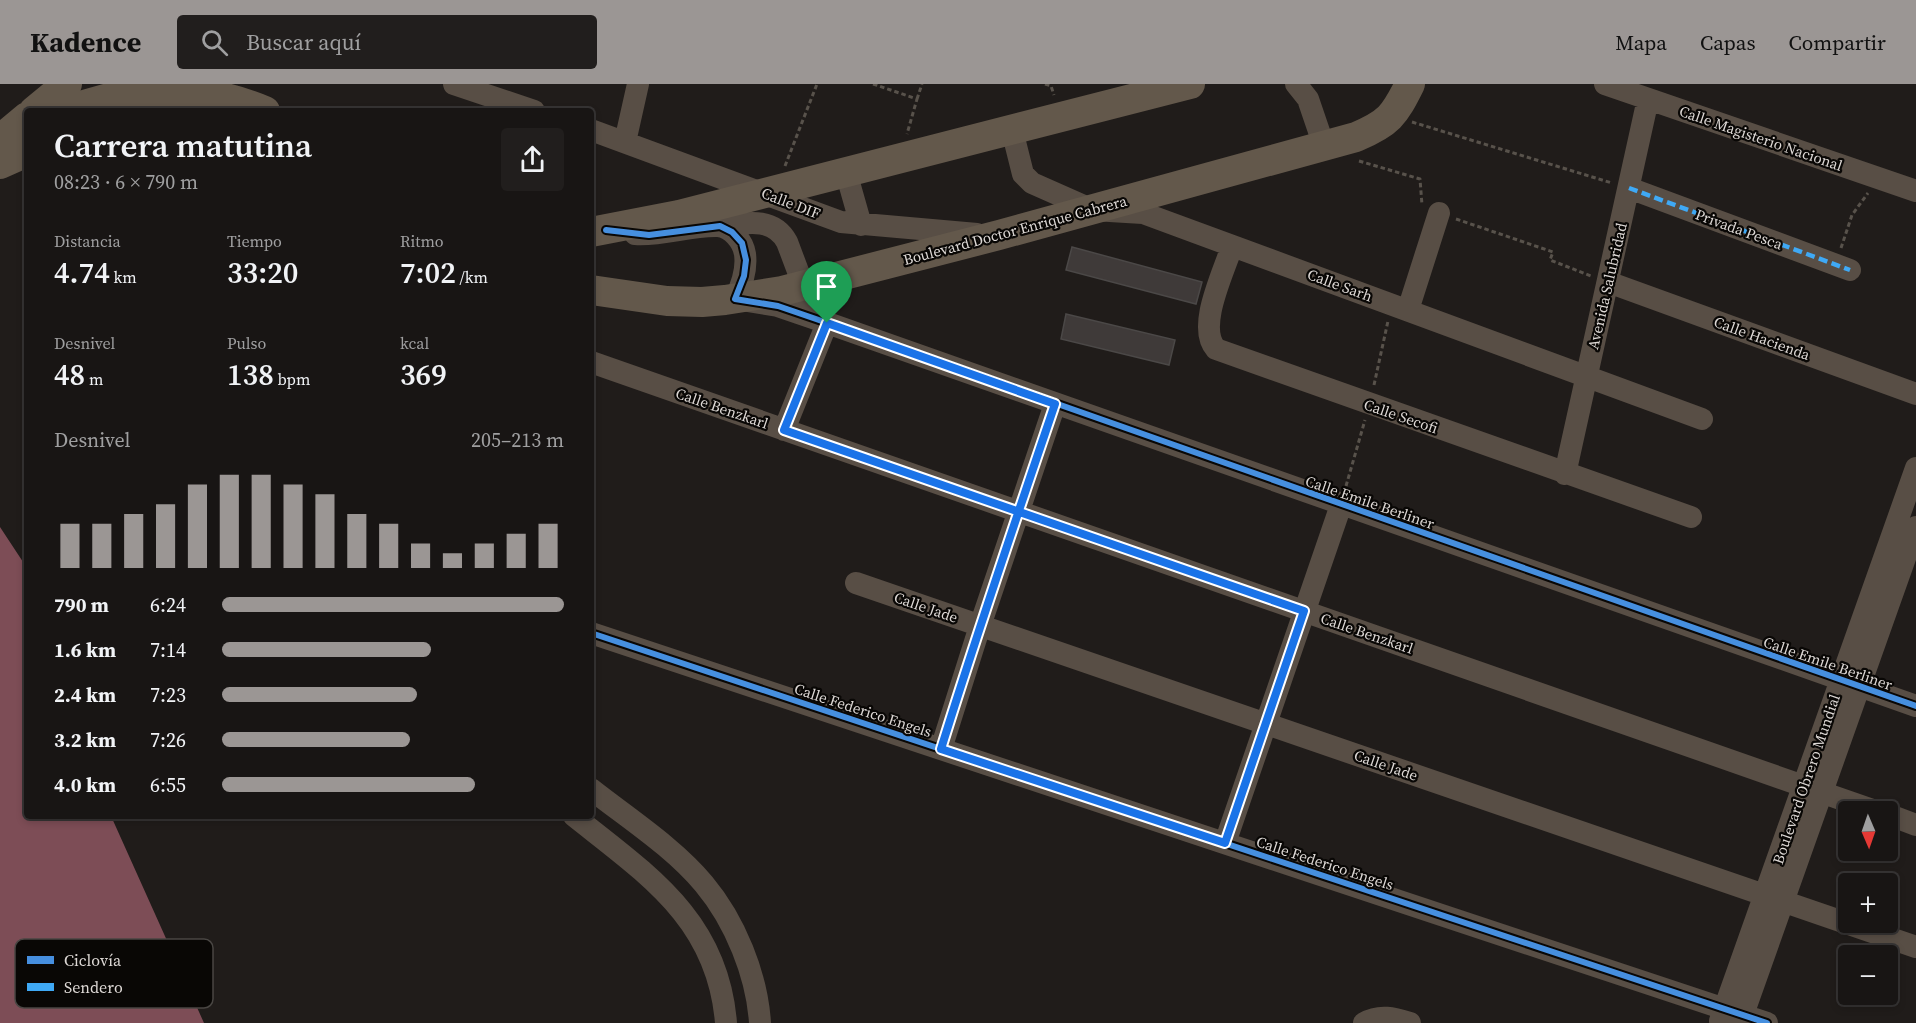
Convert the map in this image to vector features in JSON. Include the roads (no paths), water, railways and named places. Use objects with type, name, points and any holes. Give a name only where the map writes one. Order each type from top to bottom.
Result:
[{"type":"main road","points":[[38,108],[67,84]]},
{"type":"main road","points":[[215,84],[252,107]]},
{"type":"main road","points":[[599,231],[772,191],[1190,84]]},
{"type":"main road","name":"Boulevard Doctor Enrique Cabrera","points":[[594,290],[667,301],[735,299],[803,286],[1093,210],[1324,146],[1377,128],[1393,116],[1410,84]]},
{"type":"main road","points":[[77,108],[104,99],[196,91],[252,107]]},
{"type":"main road","points":[[11,144],[24,122]]},
{"type":"street","points":[[454,84],[476,96],[522,108]]},
{"type":"street","points":[[625,142],[638,84]]},
{"type":"street","points":[[1296,84],[1308,99],[1324,146]]},
{"type":"street","name":"Calle Magisterio Nacional","points":[[1605,84],[1916,191]]},
{"type":"street","name":"Avenida Salubridad","points":[[1565,474],[1648,99]]},
{"type":"street","name":"Calle Sarh","points":[[1012,130],[1023,174],[1032,183],[1093,210],[1143,213],[1702,419]]},
{"type":"street","name":"Calle DIF","points":[[594,131],[772,191],[841,222],[999,235]]},
{"type":"street","points":[[846,172],[861,225]]},
{"type":"street","name":"Privada Pesca","points":[[1629,188],[1843,267]]},
{"type":"street","points":[[1408,310],[1439,213]]},
{"type":"street","points":[[599,231],[649,235],[751,223],[765,224],[780,231],[787,242],[803,286],[821,321],[784,430]]},
{"type":"street","points":[[720,226],[737,237],[745,250],[744,276],[735,299]]},
{"type":"street","name":"Calle Secofi","points":[[1232,246],[1208,321],[1208,336],[1216,350],[1690,517]]},
{"type":"street","name":"Calle Hacienda","points":[[1608,282],[1916,394]]},
{"type":"street","name":"Calle Emile Berliner","points":[[735,299],[778,306],[1916,706]]},
{"type":"street","name":"Calle Benzkarl","points":[[594,363],[1847,801]]},
{"type":"street","points":[[941,749],[1055,404]]},
{"type":"street","name":"Boulevard Obrero Mundial","points":[[1903,554],[1916,468]]},
{"type":"street","points":[[1225,843],[1341,505]]},
{"type":"street","name":"Boulevard Obrero Mundial","points":[[1732,1017],[1850,683],[1916,527]]},
{"type":"street","name":"Calle Jade","points":[[856,583],[1916,947]]},
{"type":"street","name":"Calle Federico Engels","points":[[594,634],[1225,843],[1732,1017],[1767,1023]]},
{"type":"street","points":[[594,791],[678,857],[704,884],[722,909],[746,960],[755,990],[760,1023]]},
{"type":"street","points":[[1898,818],[1916,825]]},
{"type":"street","points":[[578,819],[656,881],[682,910],[696,930],[721,984],[726,1023]]},
{"type":"street","points":[[1364,1023],[1378,1017],[1401,1020]]}]
